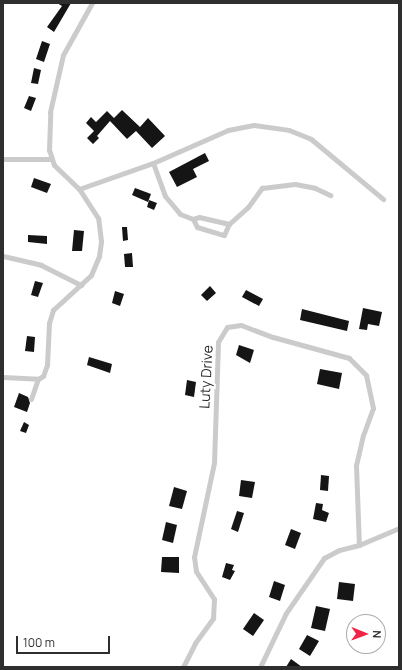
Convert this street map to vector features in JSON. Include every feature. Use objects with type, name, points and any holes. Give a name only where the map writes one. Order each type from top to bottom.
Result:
[{"type":"street","points":[[3,377],[38,379],[43,376],[47,365],[49,323],[53,310],[80,285],[96,266],[101,241],[98,218],[79,189],[50,159],[50,112],[63,55],[92,3]]},
{"type":"street","points":[[79,189],[153,163],[228,130],[254,125],[269,126],[311,139],[383,199]]},
{"type":"street","points":[[3,159],[50,159]]},
{"type":"street","points":[[153,163],[165,196],[180,214],[193,219],[199,217],[229,224]]},
{"type":"street","points":[[193,219],[197,227],[224,235],[229,224],[248,207],[262,188],[295,184],[330,195]]},
{"type":"street","points":[[3,256],[47,267],[80,285]]},
{"type":"street","name":"Luty Drive","points":[[183,667],[195,643],[213,618],[215,606],[214,599],[193,565],[214,463],[218,342],[227,327],[247,326],[274,337],[344,356],[360,367],[366,375],[373,408],[363,435],[356,465],[359,545]]},
{"type":"street","points":[[31,399],[38,379]]},
{"type":"street","points":[[260,667],[286,613],[324,558],[339,550],[359,545],[399,528]]},
{"type":"building","points":[[57,3],[71,3],[54,32],[47,27],[62,6]]},
{"type":"building","points":[[42,41],[50,44],[44,62],[36,59]]},
{"type":"building","points":[[34,68],[41,70],[38,84],[31,83]]},
{"type":"building","points":[[29,96],[36,98],[31,111],[24,108]]},
{"type":"building","points":[[122,110],[140,127],[148,118],[165,136],[152,148],[136,131],[127,139],[110,121],[97,136],[99,138],[93,144],[87,138],[94,131],[86,123],[91,117],[96,122],[107,111],[114,118]]},
{"type":"building","points":[[205,153],[209,161],[193,169],[197,177],[177,187],[169,172]]},
{"type":"building","points":[[34,178],[51,184],[47,193],[31,187]]},
{"type":"building","points":[[135,188],[151,194],[148,202],[132,195]]},
{"type":"building","points":[[149,200],[157,203],[154,210],[147,207]]},
{"type":"building","points":[[122,227],[127,227],[128,240],[123,241]]},
{"type":"building","points":[[74,230],[84,231],[82,251],[72,251]]},
{"type":"building","points":[[28,235],[47,236],[47,244],[28,242]]},
{"type":"building","points":[[132,253],[133,267],[125,267],[124,254]]},
{"type":"building","points":[[35,281],[43,283],[38,297],[31,295]]},
{"type":"building","points":[[210,286],[216,293],[207,301],[201,295]]},
{"type":"building","points":[[246,290],[263,299],[259,306],[242,297]]},
{"type":"building","points":[[115,291],[124,294],[120,306],[112,303]]},
{"type":"building","points":[[363,308],[382,312],[379,326],[368,324],[367,330],[359,329]]},
{"type":"building","points":[[302,309],[349,321],[347,331],[300,320]]},
{"type":"building","points":[[27,336],[35,337],[34,352],[25,351]]},
{"type":"building","points":[[239,345],[254,350],[250,363],[236,355]]},
{"type":"building","points":[[89,357],[112,364],[110,373],[87,365]]},
{"type":"building","points":[[320,369],[342,373],[339,389],[317,384]]},
{"type":"building","points":[[187,380],[196,382],[194,397],[185,395]]},
{"type":"building","points":[[19,393],[28,397],[30,403],[27,412],[14,407]]},
{"type":"building","points":[[24,422],[29,425],[26,433],[20,431]]},
{"type":"building","points":[[321,475],[329,476],[328,491],[320,490]]},
{"type":"building","points":[[241,480],[255,482],[252,498],[239,496]]},
{"type":"building","points":[[174,487],[187,491],[182,509],[169,506]]},
{"type":"building","points":[[316,503],[323,504],[322,510],[329,513],[326,522],[313,519]]},
{"type":"building","points":[[237,511],[244,513],[238,532],[231,529]]},
{"type":"building","points":[[166,522],[177,525],[173,543],[162,540]]},
{"type":"building","points":[[291,529],[301,533],[295,549],[285,545]]},
{"type":"building","points":[[162,557],[179,557],[179,573],[161,572]]},
{"type":"building","points":[[226,563],[234,565],[232,570],[235,571],[230,580],[222,577]]},
{"type":"building","points":[[274,581],[285,585],[280,601],[269,597]]},
{"type":"building","points":[[339,582],[355,584],[353,601],[337,599]]},
{"type":"building","points":[[316,606],[330,609],[325,631],[311,628]]},
{"type":"building","points":[[254,613],[264,620],[253,636],[243,629]]},
{"type":"building","points":[[307,635],[319,641],[310,656],[299,649]]},
{"type":"building","points":[[291,659],[302,667],[286,667]]}]
